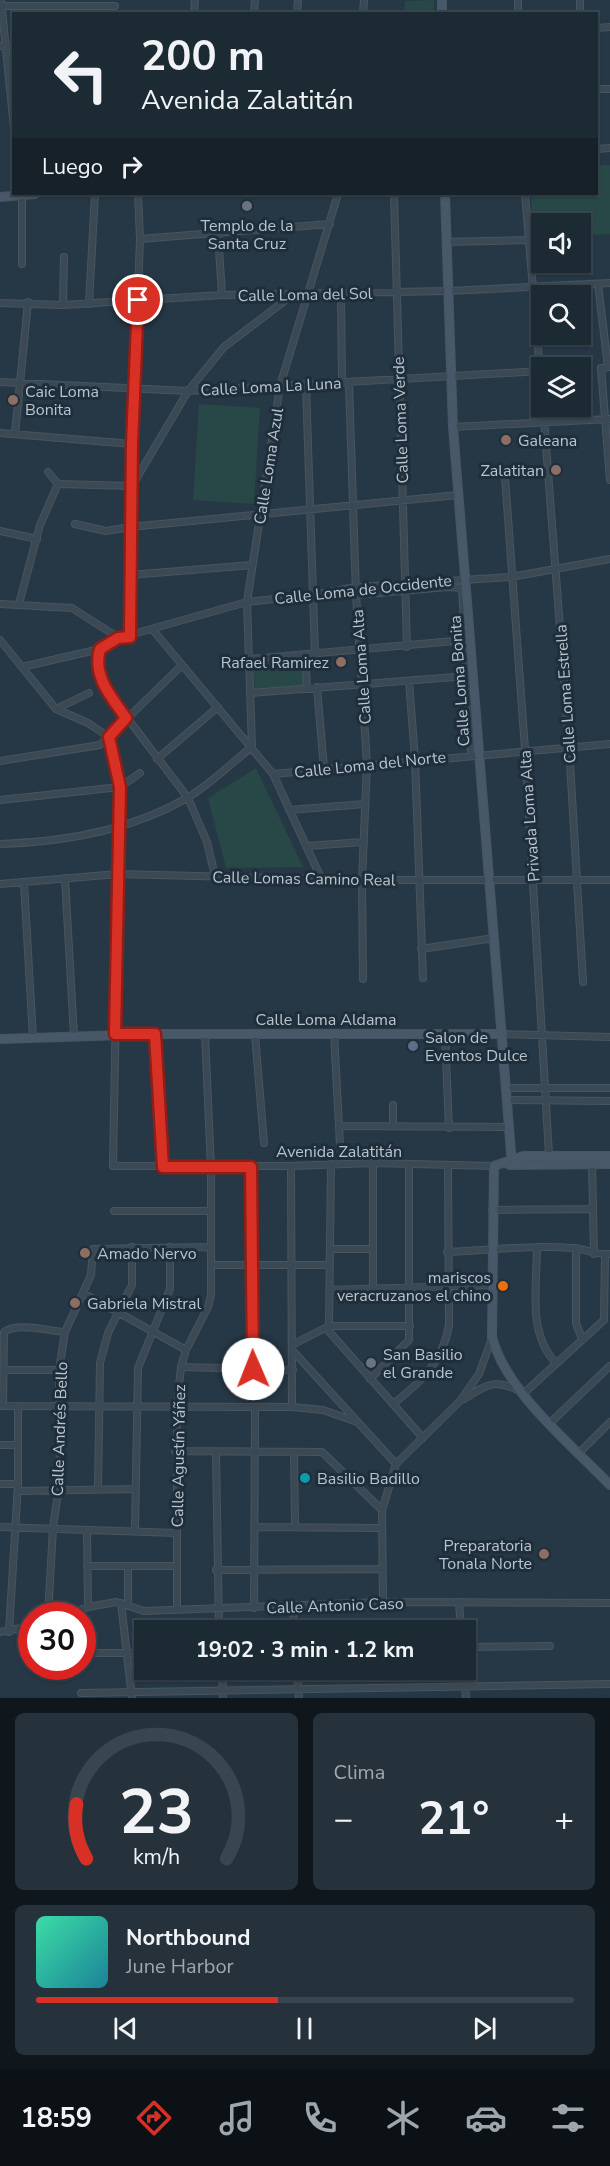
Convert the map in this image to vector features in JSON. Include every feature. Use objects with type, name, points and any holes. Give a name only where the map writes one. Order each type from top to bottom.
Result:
[{"type":"street","points":[[12,103],[1,3],[115,6]]},
{"type":"street","points":[[22,195],[22,264]]},
{"type":"street","points":[[89,304],[95,195]]},
{"type":"street","points":[[130,637],[132,444],[140,239],[138,195]]},
{"type":"street","name":"Calle Loma Azul","points":[[252,747],[247,602],[252,565],[280,386],[305,295],[338,195]]},
{"type":"street","name":"Calle Loma Verde","points":[[394,195],[407,647]]},
{"type":"street","name":"Calle Loma Bonita","points":[[445,195],[453,427],[466,578],[475,754],[490,880],[508,1100],[509,1163]]},
{"type":"street","points":[[525,195],[534,285]]},
{"type":"street","points":[[140,239],[330,224]]},
{"type":"street","points":[[218,233],[222,296]]},
{"type":"street","points":[[446,242],[528,240]]},
{"type":"street","points":[[63,305],[64,257]]},
{"type":"street","name":"Calle Loma del Sol","points":[[582,285],[610,283]]},
{"type":"street","points":[[598,284],[606,368],[610,480]]},
{"type":"street","name":"Calle Loma del Sol","points":[[0,303],[28,302],[63,305],[222,296],[531,288]]},
{"type":"street","name":"Calle Loma Alta","points":[[341,294],[367,764],[362,880]]},
{"type":"street","points":[[132,486],[188,391],[224,346],[291,296]]},
{"type":"street","points":[[15,434],[18,382],[28,302]]},
{"type":"street","name":"Calle Loma La Luna","points":[[0,382],[188,391],[531,372]]},
{"type":"street","points":[[306,385],[315,654]]},
{"type":"street","name":"Calle Loma Estrella","points":[[544,417],[569,746],[583,982]]},
{"type":"street","points":[[453,427],[608,419]]},
{"type":"street","points":[[0,433],[132,444]]},
{"type":"street","points":[[48,472],[58,484],[132,486]]},
{"type":"street","name":"Privada Loma Alta","points":[[505,477],[534,880],[549,1155]]},
{"type":"street","points":[[19,604],[36,539],[58,484]]},
{"type":"street","points":[[75,524],[106,531],[130,526],[260,516],[458,495]]},
{"type":"street","points":[[0,531],[36,539]]},
{"type":"street","name":"Calle Loma de Occidente","points":[[22,667],[100,649],[118,638],[130,637],[247,602],[313,595],[356,587],[466,578],[512,577],[555,571],[610,559]]},
{"type":"street","points":[[130,575],[252,565]]},
{"type":"street","points":[[356,595],[460,587],[475,754]]},
{"type":"street","points":[[0,604],[72,608],[118,638]]},
{"type":"street","points":[[153,630],[273,774],[321,878]]},
{"type":"street","points":[[0,640],[56,709],[88,723],[109,737],[120,787],[115,1034]]},
{"type":"street","points":[[250,659],[407,647],[465,640]]},
{"type":"street","points":[[100,649],[97,666],[103,686],[188,798],[207,842],[214,876]]},
{"type":"street","points":[[305,655],[307,688]]},
{"type":"street","points":[[0,761],[100,745],[182,665]]},
{"type":"street","points":[[251,693],[467,676]]},
{"type":"street","points":[[409,681],[415,759],[423,978]]},
{"type":"street","points":[[317,687],[324,769]]},
{"type":"street","points":[[56,709],[89,693]]},
{"type":"street","points":[[157,759],[218,707]]},
{"type":"street","name":"Calle Loma del Norte","points":[[273,774],[525,749],[610,744]]},
{"type":"street","points":[[0,844],[119,828],[188,798],[252,747]]},
{"type":"street","points":[[0,800],[120,787],[140,773]]},
{"type":"street","points":[[289,810],[365,804]]},
{"type":"street","points":[[306,846],[364,842]]},
{"type":"street","name":"Calle Lomas Camino Real","points":[[0,884],[118,874],[362,880],[610,880]]},
{"type":"street","points":[[65,878],[74,1036]]},
{"type":"street","points":[[362,880],[363,978]]},
{"type":"street","points":[[24,883],[33,1038]]},
{"type":"street","points":[[421,949],[494,938]]},
{"type":"street","points":[[334,1033],[340,1144]]},
{"type":"street","name":"Calle Loma Aldama","points":[[0,1039],[115,1034],[334,1033],[610,1037]]},
{"type":"street","points":[[445,1033],[449,1128]]},
{"type":"street","name":"Avenida Zalatitán","points":[[115,1034],[113,1166],[251,1167],[344,1163],[494,1166]]},
{"type":"street","points":[[155,1034],[163,1167]]},
{"type":"street","points":[[255,1034],[264,1143]]},
{"type":"street","name":"Calle Agustín Yáñez","points":[[177,1608],[175,1451],[177,1406],[181,1366],[186,1350],[208,1307],[211,1265],[211,1167],[205,1035]]},
{"type":"street","points":[[507,1088],[610,1088]]},
{"type":"street","points":[[508,1100],[610,1101]]},
{"type":"street","points":[[393,1105],[393,1127]]},
{"type":"street","points":[[339,1126],[510,1127]]},
{"type":"street","points":[[344,1155],[344,1163]]},
{"type":"street","points":[[609,1482],[521,1393],[502,1366],[492,1337],[491,1210],[494,1166],[549,1155],[610,1156]]},
{"type":"street","points":[[373,1289],[374,1163]]},
{"type":"street","points":[[509,1163],[610,1164]]},
{"type":"street","points":[[331,1164],[328,1327],[370,1379],[423,1438]]},
{"type":"street","points":[[592,1164],[594,1254]]},
{"type":"street","points":[[393,1404],[419,1383],[441,1354],[449,1325],[448,1165]]},
{"type":"street","points":[[291,1166],[292,1407]]},
{"type":"street","points":[[370,1379],[401,1351],[409,1340],[410,1166]]},
{"type":"street","points":[[251,1167],[253,1369]]},
{"type":"street","points":[[491,1210],[593,1209]]},
{"type":"street","points":[[114,1211],[210,1211]]},
{"type":"street","points":[[98,1489],[99,1407],[103,1348],[132,1285],[132,1247],[210,1247]]},
{"type":"street","name":"Calle Andrés Bello","points":[[49,1602],[53,1528],[59,1489],[59,1370],[65,1332],[91,1275],[93,1249],[132,1247]]},
{"type":"street","points":[[135,1531],[138,1368],[170,1289],[170,1247]]},
{"type":"street","points":[[447,1252],[537,1247],[576,1248],[594,1254],[607,1254],[607,1321],[582,1339],[521,1393]]},
{"type":"street","points":[[537,1247],[537,1327],[543,1346],[556,1363]]},
{"type":"street","points":[[576,1248],[576,1323],[582,1339]]},
{"type":"street","points":[[330,1249],[372,1250]]},
{"type":"street","points":[[211,1265],[330,1265]]},
{"type":"street","points":[[329,1290],[449,1288],[492,1284]]},
{"type":"street","points":[[83,1293],[186,1350]]},
{"type":"street","points":[[292,1348],[328,1327],[410,1326]]},
{"type":"street","points":[[65,1332],[8,1329],[4,1332],[2,1406],[292,1407],[323,1410],[357,1422]]},
{"type":"street","points":[[383,1602],[380,1528],[382,1510],[396,1464],[460,1401],[479,1374],[492,1337]]},
{"type":"street","points":[[292,1348],[396,1464]]},
{"type":"street","points":[[181,1366],[293,1370]]},
{"type":"street","points":[[550,1423],[610,1366]]},
{"type":"street","points":[[4,1370],[59,1370]]},
{"type":"street","points":[[460,1401],[493,1383],[504,1383],[521,1393]]},
{"type":"street","points":[[9,1632],[18,1487],[18,1407]]},
{"type":"street","points":[[254,1608],[255,1407]]},
{"type":"street","points":[[579,1453],[610,1422]]},
{"type":"street","points":[[0,1445],[17,1445]]},
{"type":"street","points":[[175,1451],[318,1451],[326,1454],[382,1510]]},
{"type":"street","points":[[216,1452],[219,1620]]},
{"type":"street","points":[[294,1452],[295,1526]]},
{"type":"street","points":[[0,1484],[59,1489],[135,1489]]},
{"type":"street","points":[[0,1527],[176,1533]]},
{"type":"street","points":[[255,1527],[380,1528]]},
{"type":"street","points":[[87,1530],[88,1602]]},
{"type":"street","points":[[87,1566],[176,1566]]},
{"type":"street","points":[[128,1566],[128,1606]]},
{"type":"street","points":[[216,1570],[381,1569]]},
{"type":"street","name":"Calle Antonio Caso","points":[[121,1603],[144,1611],[383,1602],[610,1603]]},
{"type":"street","points":[[459,1602],[460,1620]]},
{"type":"street","points":[[96,1606],[121,1603],[131,1695]]},
{"type":"street","points":[[293,1606],[294,1620]]},
{"type":"street","points":[[0,1632],[18,1630]]},
{"type":"street","points":[[476,1647],[550,1646]]},
{"type":"street","points":[[96,1653],[134,1653]]},
{"type":"street","points":[[222,1680],[223,1695]]},
{"type":"street","points":[[465,1680],[466,1698]]},
{"type":"street","points":[[81,1694],[299,1694],[610,1684]]},
{"type":"green space","points":[[434,0],[434,12],[404,12],[405,1]]},
{"type":"green space","points":[[598,165],[610,165],[610,234],[591,235],[591,213],[532,213],[531,195],[598,195]]},
{"type":"green space","points":[[199,404],[260,408],[254,504],[193,500]]},
{"type":"green space","points":[[303,660],[306,686],[255,691],[253,664]]},
{"type":"green space","points":[[256,768],[303,867],[226,868],[208,798]]},
{"type":"place","name":"Templo de la Santa Cruz","points":[[247,206]]},
{"type":"place","name":"Caic Loma Bonita","points":[[13,400]]},
{"type":"place","name":"Galeana","points":[[506,440]]},
{"type":"place","name":"Zalatitan","points":[[556,470]]},
{"type":"place","name":"Rafael Ramirez","points":[[341,662]]},
{"type":"place","name":"Salon de Eventos Dulce","points":[[413,1046]]},
{"type":"place","name":"Amado Nervo","points":[[85,1253]]},
{"type":"place","name":"mariscos veracruzanos el chino","points":[[503,1286]]},
{"type":"place","name":"Gabriela Mistral","points":[[75,1303]]},
{"type":"place","name":"San Basilio el Grande","points":[[371,1363]]},
{"type":"place","name":"Basilio Badillo","points":[[305,1478]]},
{"type":"place","name":"Preparatoria Tonala Norte","points":[[544,1554]]},
{"type":"route","points":[[138,300],[130,526],[130,637],[118,638],[100,649],[97,658],[103,686],[126,718],[109,737],[120,787],[115,1034],[155,1034],[163,1167],[251,1167],[253,1369]]}]
